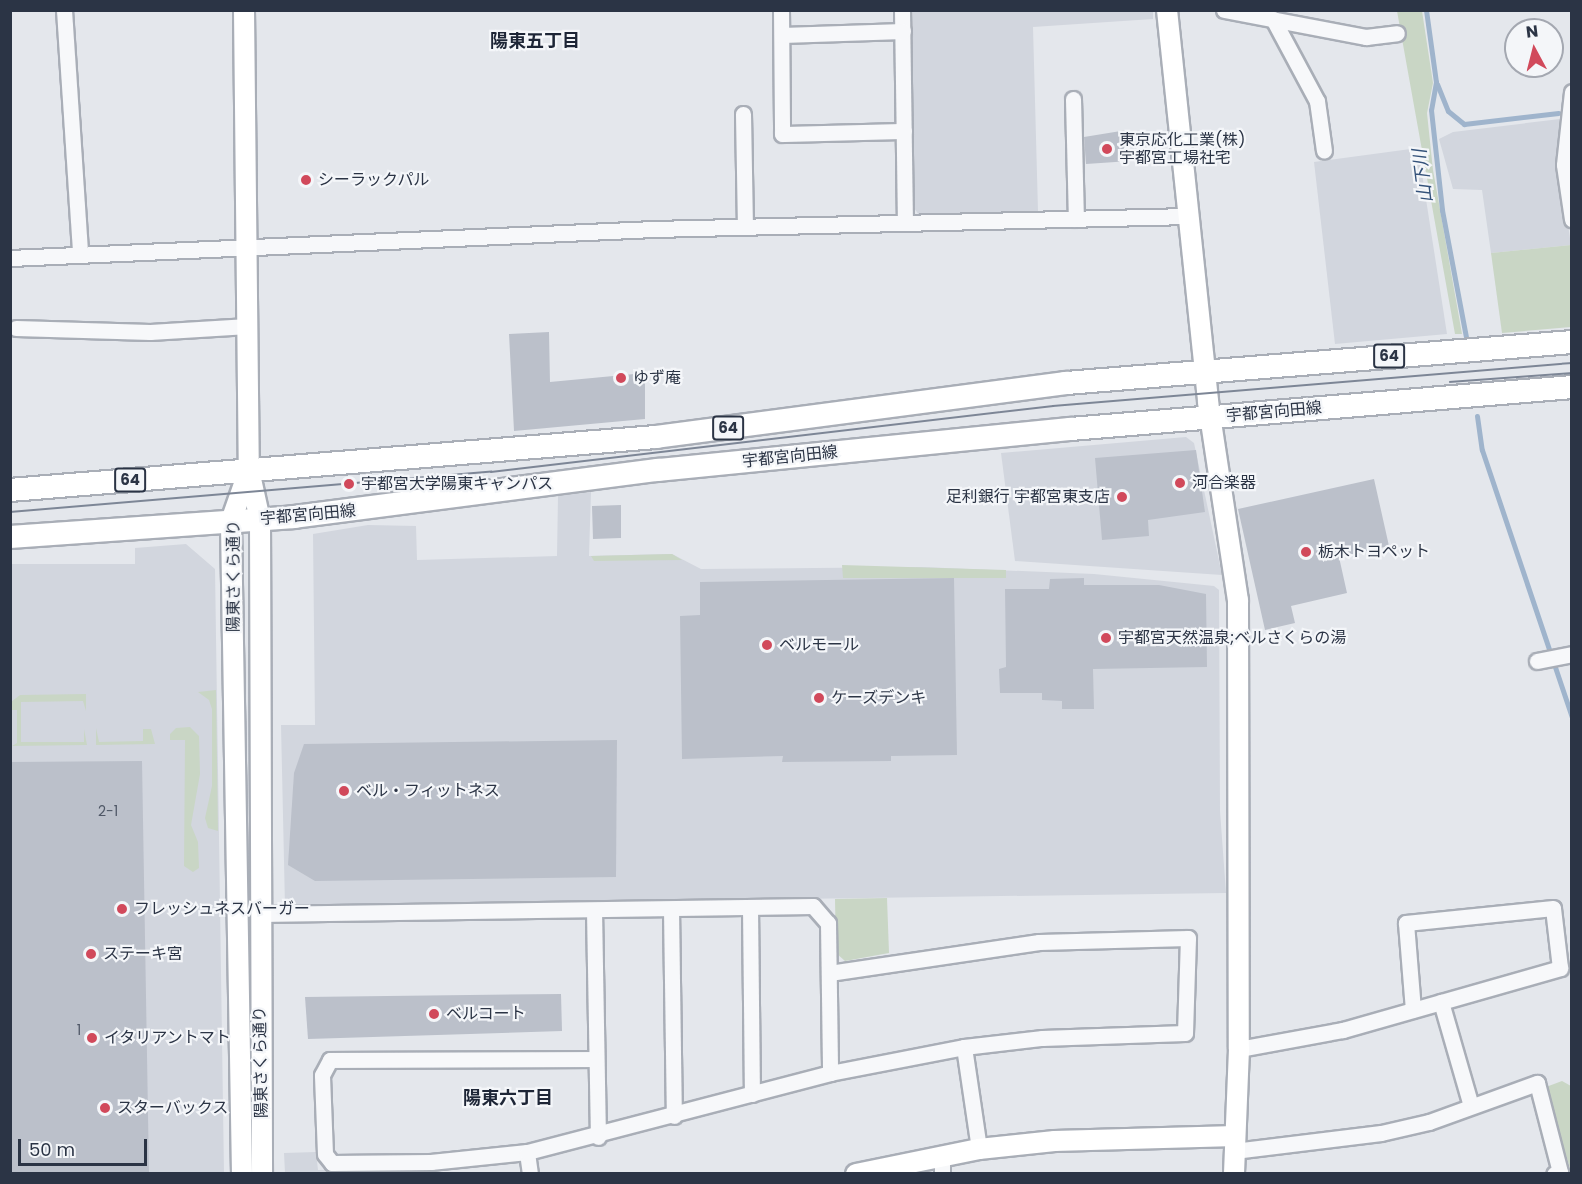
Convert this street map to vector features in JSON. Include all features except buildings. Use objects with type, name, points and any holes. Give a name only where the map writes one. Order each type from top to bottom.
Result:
[{"type":"main road","name":"64","points":[[10,490],[656,437],[1066,383],[1572,342]]},
{"type":"main road","name":"宇都宮向田線","points":[[10,537],[260,519],[449,500],[658,470],[1213,417],[1572,387]]},
{"type":"street","points":[[64,10],[80,254]]},
{"type":"street","points":[[244,10],[249,470]]},
{"type":"street","points":[[781,10],[782,134],[904,131]]},
{"type":"street","points":[[902,10],[905,223]]},
{"type":"street","points":[[1167,10],[1206,371],[1239,609],[1239,1049],[1234,1173]]},
{"type":"street","points":[[1224,10],[1366,37],[1397,33]]},
{"type":"street","points":[[1273,19],[1317,101],[1324,151]]},
{"type":"street","points":[[782,35],[903,31]]},
{"type":"street","points":[[1572,92],[1564,165],[1572,219]]},
{"type":"street","points":[[1073,99],[1076,219]]},
{"type":"street","points":[[743,114],[745,226]]},
{"type":"street","points":[[10,258],[745,226],[1188,216]]},
{"type":"street","points":[[16,328],[150,332],[248,326]]},
{"type":"street","name":"陽東さくら通り","points":[[249,470],[260,519],[259,914],[262,1173]]},
{"type":"street","name":"陽東さくら通り","points":[[242,1173],[231,521],[249,470]]},
{"type":"street","points":[[1539,660],[1568,655]]},
{"type":"street","points":[[259,914],[813,906],[828,923],[830,1073]]},
{"type":"street","points":[[750,908],[752,1094]]},
{"type":"street","points":[[1239,1049],[1343,1030],[1413,1010],[1560,968],[1553,908],[1406,923],[1413,1010]]},
{"type":"street","points":[[671,909],[674,1116]]},
{"type":"street","points":[[594,910],[598,1137]]},
{"type":"street","points":[[596,1059],[330,1060],[322,1075],[325,1154],[332,1163],[431,1162],[526,1152],[598,1137],[830,1073],[964,1047],[1042,1038],[1185,1033],[1188,938],[1039,942],[829,974]]},
{"type":"street","points":[[1441,1002],[1471,1106]]},
{"type":"street","points":[[964,1047],[979,1149]]},
{"type":"street","points":[[856,1173],[942,1164],[979,1149],[1066,1141],[1235,1143],[1381,1133],[1537,1083],[1560,1172],[1554,1173]]},
{"type":"street","points":[[526,1152],[530,1173]]},
{"type":"shaded area","points":[[1153,10],[1153,19],[1033,27],[1038,211],[919,215],[914,208],[910,11]]},
{"type":"shaded area","points":[[1560,119],[1561,176],[1571,245],[1491,253],[1482,190],[1453,189],[1439,139],[1453,132]]},
{"type":"shaded area","points":[[1418,148],[1447,334],[1335,344],[1314,162]]},
{"type":"shaded area","points":[[1186,437],[1194,443],[1222,575],[1015,561],[1001,453]]},
{"type":"shaded area","name":"ベルモール","points":[[591,492],[589,556],[672,554],[701,569],[921,567],[1094,574],[1214,586],[1219,590],[1220,811],[1226,893],[285,906],[281,725],[315,725],[313,534],[368,525],[416,526],[417,560],[557,556],[558,496]]},
{"type":"shaded area","points":[[186,544],[215,569],[224,1173],[11,1173],[10,564],[135,564],[135,548]]},
{"type":"shaded area","points":[[316,1152],[318,1170],[371,1169],[372,1173],[285,1173],[284,1153]]},
{"type":"green space","points":[[1397,11],[1422,11],[1433,83],[1427,113],[1433,170],[1462,334],[1455,334]]},
{"type":"green space","points":[[1571,245],[1571,327],[1502,333],[1491,253]]},
{"type":"green space","points":[[672,554],[682,560],[594,561],[591,556]]},
{"type":"green space","points":[[842,565],[1006,570],[1006,578],[843,578]]},
{"type":"green space","points":[[216,690],[218,831],[208,828],[205,818],[212,786],[212,709],[209,700],[198,692]]},
{"type":"green space","points":[[86,694],[86,711],[83,701],[21,702],[21,742],[84,742],[84,729],[87,745],[12,746],[17,743],[17,710],[12,710],[11,702],[20,695]]},
{"type":"green space","points":[[190,727],[199,736],[200,774],[191,825],[198,842],[199,868],[193,872],[184,866],[185,740],[170,740],[170,734],[176,728]]},
{"type":"green space","points":[[96,728],[99,742],[143,741],[143,729],[151,729],[155,744],[96,745]]},
{"type":"green space","points":[[887,898],[889,953],[845,961],[836,953],[835,899]]},
{"type":"green space","points":[[1562,1081],[1571,1086],[1571,1172],[1546,1087]]},
{"type":"waterway","name":"山下川","points":[[1426,10],[1436,82],[1431,110],[1442,210],[1466,337]]},
{"type":"waterway","points":[[1437,84],[1448,111],[1464,124],[1558,113]]},
{"type":"waterway","name":"山下川","points":[[1477,416],[1482,450],[1572,718]]},
{"type":"tram line","points":[[10,512],[491,472],[1053,406],[1572,363]]},
{"type":"tram line","points":[[1450,382],[1572,373]]},
{"type":"place","name":"東京応化工業(株) 宇都宮工場社宅","points":[[1107,149]]},
{"type":"place","name":"シーラックパル","points":[[306,180]]},
{"type":"place","name":"ゆず庵","points":[[621,378]]},
{"type":"place","name":"河合楽器","points":[[1180,483]]},
{"type":"place","name":"宇都宮大学陽東キャンパス","points":[[349,484]]},
{"type":"place","name":"足利銀行 宇都宮東支店","points":[[1122,497]]},
{"type":"place","name":"栃木トヨペット","points":[[1306,552]]},
{"type":"place","name":"宇都宮天然温泉;ベルさくらの湯","points":[[1106,638]]},
{"type":"place","name":"ベルモール","points":[[767,645]]},
{"type":"place","name":"ケーズデンキ","points":[[819,698]]},
{"type":"place","name":"ベル・フィットネス","points":[[344,791]]},
{"type":"place","name":"フレッシュネスバーガー","points":[[122,909]]},
{"type":"place","name":"ステーキ宮","points":[[91,954]]},
{"type":"place","name":"ベルコート","points":[[434,1014]]},
{"type":"place","name":"イタリアントマト","points":[[92,1038]]},
{"type":"place","name":"スターバックス","points":[[105,1108]]},
{"type":"district","name":"陽東五丁目","points":[[535,41]]},
{"type":"district","name":"陽東六丁目","points":[[508,1098]]}]
